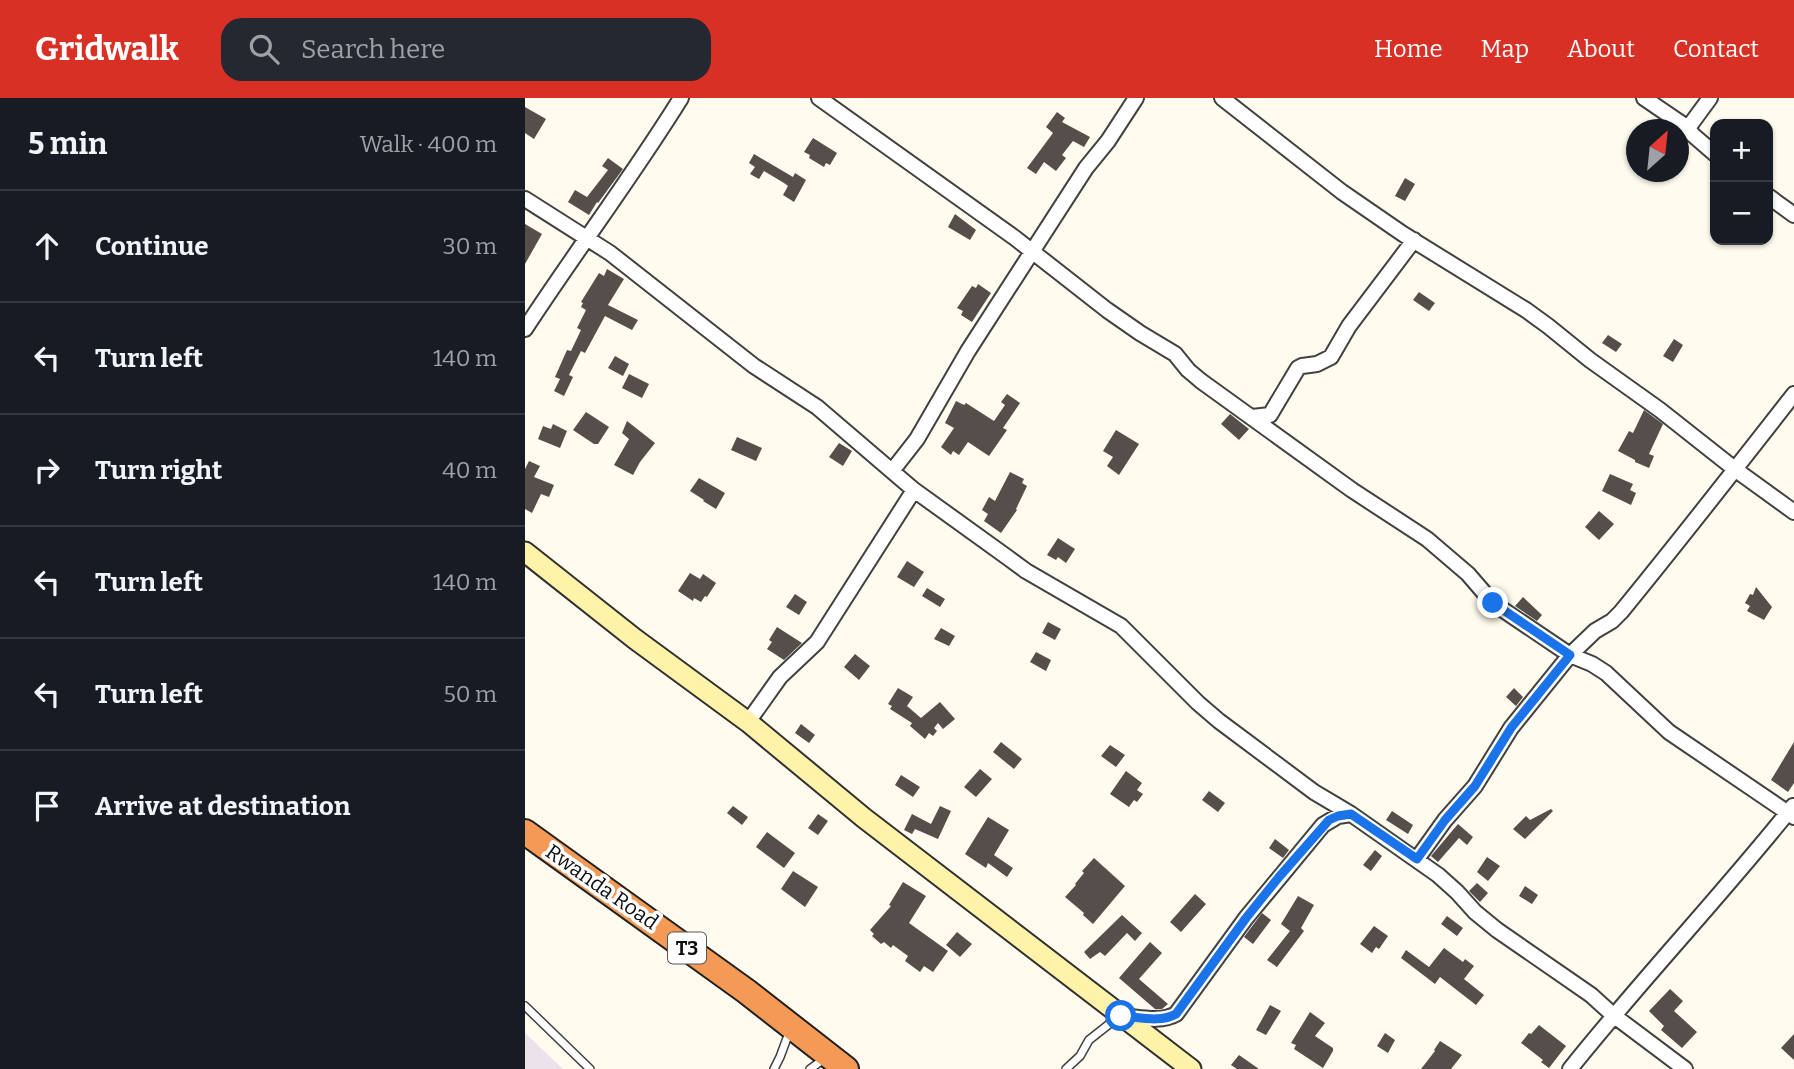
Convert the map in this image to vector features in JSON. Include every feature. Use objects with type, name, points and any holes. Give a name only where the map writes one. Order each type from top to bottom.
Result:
[{"type":"highway","name":"Rwanda Road","points":[[525,832],[792,1026],[828,1065]]},
{"type":"street","points":[[525,329],[681,98]]},
{"type":"street","points":[[820,98],[1033,252],[1107,310],[1175,354],[1194,376],[1352,490],[1427,538],[1468,574],[1489,600],[1570,655],[1600,668],[1669,732],[1792,811],[1613,1015],[1570,1069]]},
{"type":"street","points":[[892,471],[917,439],[968,351],[1086,168],[1108,141],[1136,98]]},
{"type":"street","points":[[1221,98],[1342,192],[1526,310],[1794,512]]},
{"type":"street","points":[[1644,98],[1675,119]]},
{"type":"street","points":[[1689,127],[1710,98]]},
{"type":"street","points":[[1689,129],[1710,150]]},
{"type":"street","points":[[525,199],[610,253],[754,366],[817,407],[914,490],[1026,571],[1121,626],[1219,721],[1314,792],[1417,859],[1497,930],[1591,995],[1613,1015],[1685,1069]]},
{"type":"street","points":[[1773,200],[1794,215]]},
{"type":"street","points":[[1252,417],[1271,415],[1298,368],[1331,356],[1363,307],[1414,240]]},
{"type":"street","points":[[1417,859],[1445,820],[1475,786],[1511,728],[1570,655],[1595,631],[1621,612],[1794,394]]},
{"type":"street","points":[[748,722],[780,677],[817,642],[914,490]]},
{"type":"street","points":[[525,552],[635,639],[748,722],[864,818],[1191,1069]]},
{"type":"street","points":[[1119,1014],[1161,1019],[1176,1014],[1246,918],[1323,825],[1338,816],[1351,814]]},
{"type":"lane","points":[[525,1006],[590,1069]]},
{"type":"lane","points":[[1066,1069],[1080,1056],[1090,1040],[1119,1014]]},
{"type":"lane","points":[[774,1069],[792,1026]]},
{"type":"shaded area","points":[[525,1033],[563,1069],[525,1069]]},
{"type":"building","points":[[525,107],[546,119],[534,139],[525,133]]},
{"type":"building","points":[[1057,112],[1065,118],[1062,122],[1090,137],[1084,147],[1073,141],[1062,155],[1066,158],[1056,171],[1044,162],[1036,174],[1027,168],[1053,133],[1046,127]]},
{"type":"building","points":[[813,138],[837,153],[830,165],[826,163],[824,167],[804,152]]},
{"type":"building","points":[[754,154],[793,177],[795,173],[806,180],[794,202],[783,195],[788,186],[784,183],[764,171],[759,179],[750,174],[755,167],[749,163]]},
{"type":"building","points":[[608,158],[623,169],[589,215],[568,202],[575,190],[587,197],[608,170],[602,166]]},
{"type":"building","points":[[1405,178],[1415,184],[1405,201],[1395,196]]},
{"type":"building","points":[[955,214],[976,230],[970,240],[948,227]]},
{"type":"building","points":[[525,224],[542,234],[525,264]]},
{"type":"building","points":[[607,269],[624,279],[608,305],[638,320],[632,330],[605,316],[585,353],[581,351],[569,375],[573,377],[564,396],[554,391],[560,379],[555,377],[567,350],[571,351],[581,330],[577,328],[586,310],[581,307],[581,302],[599,273],[604,276]]},
{"type":"building","points":[[978,284],[991,293],[972,322],[961,315],[963,311],[957,308],[972,286],[976,288]]},
{"type":"building","points":[[1419,292],[1435,303],[1429,311],[1413,300]]},
{"type":"building","points":[[1608,335],[1622,344],[1616,352],[1602,343]]},
{"type":"building","points":[[1674,339],[1683,345],[1673,362],[1663,356]]},
{"type":"building","points":[[615,356],[629,364],[623,376],[608,368]]},
{"type":"building","points":[[629,374],[649,384],[642,398],[622,388]]},
{"type":"building","points":[[1007,394],[1020,403],[1003,428],[1007,430],[989,456],[968,442],[959,455],[953,451],[951,455],[941,447],[954,428],[945,423],[956,401],[964,405],[966,403],[994,421],[1005,405],[1001,402]]},
{"type":"building","points":[[1644,410],[1663,424],[1649,454],[1654,456],[1649,468],[1618,451],[1629,431],[1633,433]]},
{"type":"building","points":[[586,412],[609,427],[598,444],[573,430]]},
{"type":"building","points":[[1230,414],[1249,429],[1239,440],[1221,424]]},
{"type":"building","points":[[627,421],[655,443],[633,475],[614,465],[629,439],[622,433]]},
{"type":"building","points":[[553,424],[567,431],[560,448],[538,439],[543,426],[551,429]]},
{"type":"building","points":[[1116,430],[1139,444],[1119,475],[1107,466],[1113,457],[1103,451]]},
{"type":"building","points":[[737,437],[762,448],[756,461],[731,450]]},
{"type":"building","points":[[839,443],[852,451],[843,466],[829,457]]},
{"type":"building","points":[[529,461],[540,466],[534,477],[554,485],[549,497],[541,494],[532,513],[525,509],[525,469]]},
{"type":"building","points":[[1010,472],[1024,479],[1022,483],[1027,486],[1017,510],[1001,533],[984,521],[988,514],[982,510],[989,497],[995,501]]},
{"type":"building","points":[[1610,474],[1633,484],[1630,490],[1636,493],[1631,505],[1602,491]]},
{"type":"building","points":[[699,478],[725,493],[716,509],[690,491]]},
{"type":"building","points":[[1599,511],[1614,524],[1599,540],[1585,527]]},
{"type":"building","points":[[1058,538],[1075,549],[1066,563],[1058,557],[1056,560],[1047,555]]},
{"type":"building","points":[[907,561],[924,572],[914,587],[897,577]]},
{"type":"building","points":[[690,573],[700,579],[703,574],[716,583],[701,602],[694,598],[693,601],[678,591]]},
{"type":"building","points":[[1756,587],[1772,607],[1764,620],[1747,611],[1750,606],[1745,603]]},
{"type":"building","points":[[927,588],[945,599],[940,607],[922,596]]},
{"type":"building","points":[[795,594],[807,602],[799,615],[786,607]]},
{"type":"building","points":[[1523,597],[1542,615],[1537,621],[1515,606]]},
{"type":"building","points":[[1048,622],[1061,629],[1055,640],[1042,633]]},
{"type":"building","points":[[777,627],[802,643],[784,660],[767,649]]},
{"type":"building","points":[[941,628],[955,636],[949,646],[934,639]]},
{"type":"building","points":[[1036,652],[1051,660],[1046,671],[1030,662]]},
{"type":"building","points":[[855,654],[870,666],[859,680],[844,667]]},
{"type":"building","points":[[898,688],[913,697],[907,706],[921,718],[940,702],[955,719],[943,729],[938,723],[933,736],[929,733],[925,739],[910,726],[912,723],[890,709],[892,706],[888,704]]},
{"type":"building","points":[[1514,688],[1523,697],[1516,706],[1506,697]]},
{"type":"building","points":[[801,724],[815,735],[809,743],[795,733]]},
{"type":"building","points":[[1001,742],[1022,759],[1014,769],[993,752]]},
{"type":"building","points":[[1794,742],[1794,783],[1788,792],[1771,780]]},
{"type":"building","points":[[1110,745],[1125,755],[1116,767],[1101,756]]},
{"type":"building","points":[[980,769],[992,779],[976,797],[964,787]]},
{"type":"building","points":[[1126,771],[1142,783],[1137,790],[1143,794],[1129,807],[1110,794]]},
{"type":"building","points":[[901,775],[920,787],[913,797],[895,785]]},
{"type":"building","points":[[1209,791],[1225,803],[1218,812],[1202,800]]},
{"type":"building","points":[[733,806],[748,817],[742,825],[727,813]]},
{"type":"building","points":[[940,806],[951,811],[938,839],[915,829],[912,834],[904,830],[912,814],[931,824]]},
{"type":"building","points":[[1551,809],[1553,811],[1525,839],[1513,829],[1526,816],[1530,820]]},
{"type":"building","points":[[1392,811],[1413,825],[1408,834],[1386,820]]},
{"type":"building","points":[[818,814],[828,821],[818,835],[808,828]]},
{"type":"building","points":[[988,817],[1009,830],[994,855],[1013,868],[1007,877],[988,863],[986,868],[965,854]]},
{"type":"building","points":[[1458,824],[1473,837],[1467,845],[1459,838],[1438,862],[1431,856]]},
{"type":"building","points":[[767,832],[795,853],[784,868],[756,847]]},
{"type":"building","points":[[1275,839],[1289,850],[1283,858],[1269,848]]},
{"type":"building","points":[[1375,850],[1382,856],[1371,871],[1363,865]]},
{"type":"building","points":[[1487,857],[1500,866],[1488,881],[1477,872]]},
{"type":"building","points":[[1094,858],[1125,886],[1093,924],[1065,897]]},
{"type":"building","points":[[793,871],[818,887],[805,907],[781,889]]},
{"type":"building","points":[[903,882],[926,896],[909,923],[948,951],[933,972],[924,966],[920,972],[905,961],[908,956],[893,945],[891,948],[884,942],[881,944],[872,936],[874,934],[870,930],[891,906],[889,905]]},
{"type":"building","points":[[1477,883],[1488,893],[1480,902],[1469,891]]},
{"type":"building","points":[[1525,886],[1538,895],[1532,904],[1519,896]]},
{"type":"building","points":[[1195,894],[1206,904],[1181,932],[1170,922]]},
{"type":"building","points":[[1298,896],[1314,905],[1301,928],[1304,931],[1277,967],[1267,960],[1290,931],[1281,924]]},
{"type":"building","points":[[1262,913],[1271,920],[1253,944],[1244,937]]},
{"type":"building","points":[[1122,915],[1142,933],[1135,941],[1127,933],[1105,956],[1100,952],[1090,959],[1084,952]]},
{"type":"building","points":[[1447,916],[1463,928],[1457,936],[1441,924]]},
{"type":"building","points":[[1374,926],[1388,936],[1379,949],[1376,947],[1372,953],[1360,944]]},
{"type":"building","points":[[957,932],[972,944],[960,957],[946,945]]},
{"type":"building","points":[[1150,942],[1162,953],[1139,979],[1168,1004],[1162,1009],[1155,1009],[1119,978]]},
{"type":"building","points":[[1444,948],[1463,962],[1465,959],[1474,966],[1464,979],[1484,995],[1476,1005],[1440,977],[1435,984],[1401,958],[1406,950],[1429,967]]},
{"type":"building","points":[[1670,989],[1683,1001],[1674,1011],[1697,1032],[1682,1048],[1661,1030],[1664,1026],[1649,1011]]},
{"type":"building","points":[[1270,1005],[1281,1011],[1266,1035],[1256,1030]]},
{"type":"building","points":[[1310,1012],[1325,1023],[1315,1036],[1333,1048],[1323,1068],[1294,1049],[1296,1045],[1291,1043]]},
{"type":"building","points":[[1539,1025],[1566,1046],[1549,1068],[1521,1043]]},
{"type":"building","points":[[1385,1033],[1395,1040],[1388,1053],[1377,1046]]},
{"type":"building","points":[[1794,1034],[1794,1060],[1781,1048]]},
{"type":"building","points":[[1440,1041],[1462,1055],[1451,1069],[1421,1069],[1435,1051]]},
{"type":"building","points":[[1239,1055],[1259,1069],[1237,1069],[1231,1065]]},
{"type":"route","points":[[1121,1016],[1161,1019],[1176,1014],[1246,918],[1329,820],[1351,814],[1417,859],[1445,820],[1475,786],[1511,728],[1570,655],[1493,603]]}]
